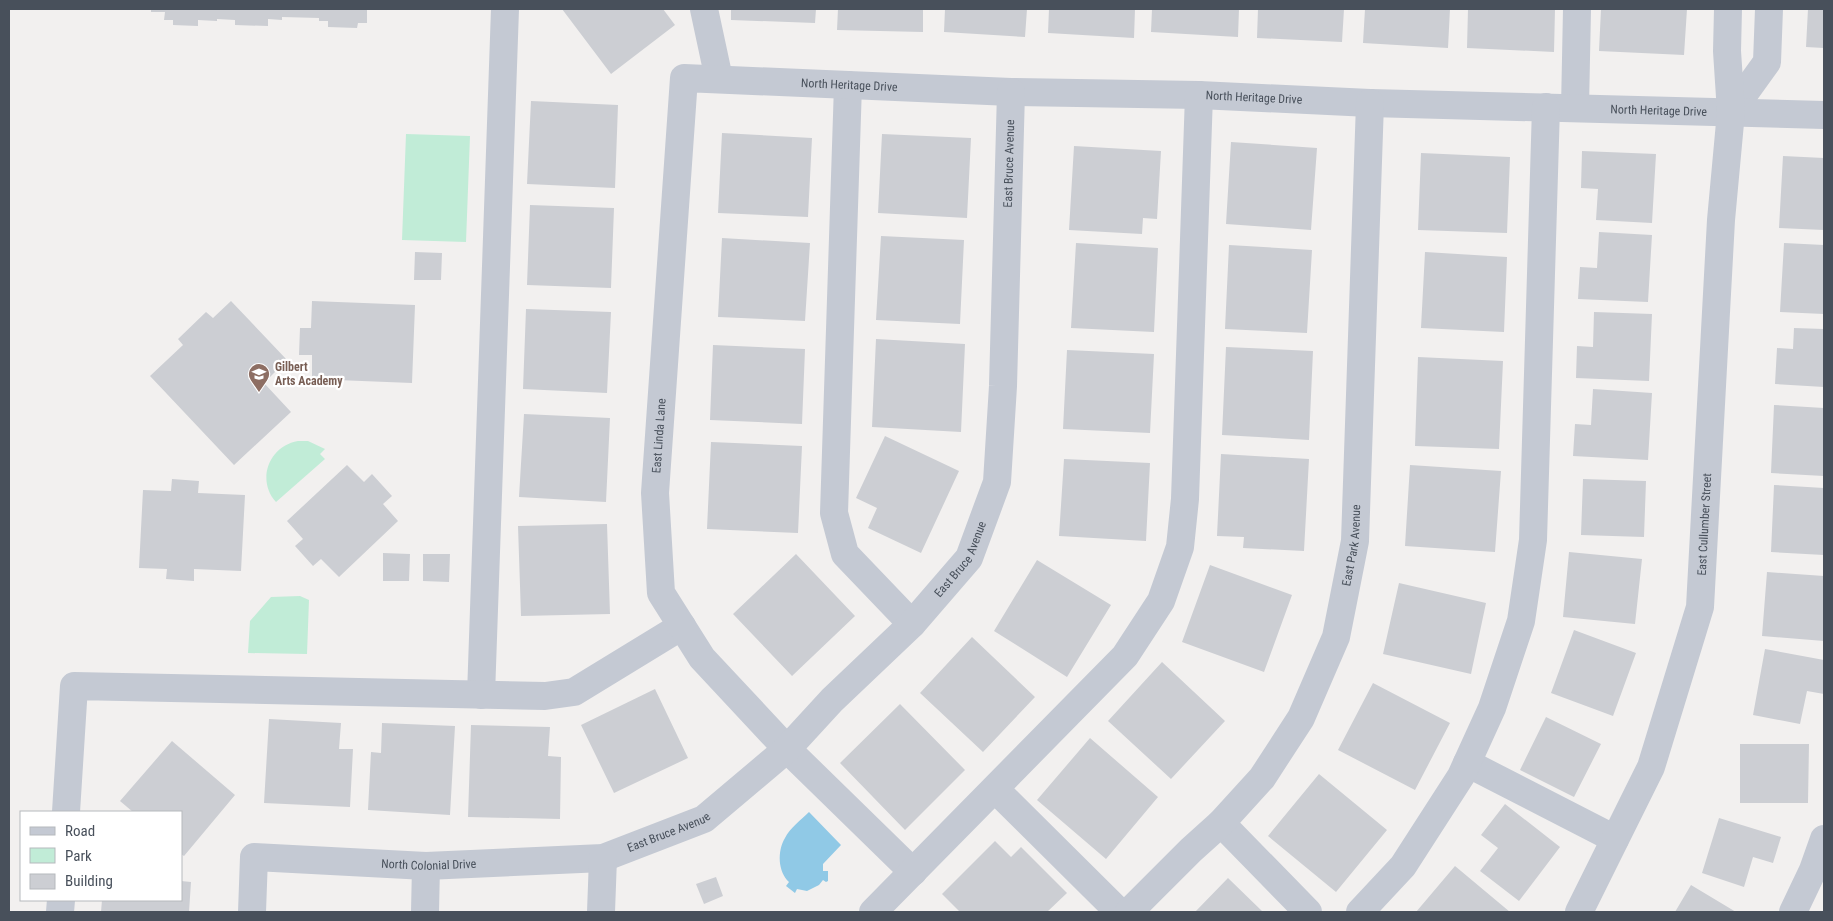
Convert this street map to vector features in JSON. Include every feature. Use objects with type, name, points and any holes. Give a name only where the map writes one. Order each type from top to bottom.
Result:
[{"type":"street","points":[[481,695],[505,9]]},
{"type":"street","points":[[704,9],[718,79]]},
{"type":"street","points":[[1575,108],[1577,9]]},
{"type":"street","name":"East Cullumber Street","points":[[1579,912],[1651,767],[1700,607],[1720,230],[1732,112],[1727,51],[1728,9]]},
{"type":"street","name":"East Cullumber Street","points":[[1732,112],[1767,62],[1769,9]]},
{"type":"street","name":"North Heritage Drive","points":[[684,78],[1011,92],[1200,95],[1370,103],[1824,115]]},
{"type":"street","name":"East Linda Lane","points":[[684,78],[655,493],[660,592],[702,658],[787,749],[913,872]]},
{"type":"street","points":[[848,85],[834,513],[845,554],[912,624]]},
{"type":"street","name":"East Bruce Avenue","points":[[602,858],[704,819],[787,749],[832,700],[912,624],[969,558],[997,482],[1003,386],[1011,92]]},
{"type":"street","points":[[873,912],[996,789],[1124,656],[1161,602],[1180,548],[1185,500],[1200,95]]},
{"type":"street","name":"East Park Avenue","points":[[1129,912],[1221,823],[1262,778],[1301,718],[1336,637],[1355,541],[1370,103]]},
{"type":"street","points":[[1360,912],[1403,866],[1461,776],[1492,708],[1522,621],[1533,540],[1546,107]]},
{"type":"street","points":[[66,811],[74,686],[545,696],[574,692],[682,626]]},
{"type":"street","points":[[1467,763],[1615,840]]},
{"type":"street","points":[[996,789],[1119,912]]},
{"type":"street","points":[[1221,823],[1308,912]]},
{"type":"street","points":[[1793,912],[1813,870],[1824,840]]},
{"type":"street","name":"North Colonial Drive","points":[[252,912],[254,857],[426,866],[602,858]]},
{"type":"street","points":[[601,912],[602,858]]},
{"type":"street","points":[[424,912],[426,866]]},
{"type":"green space","points":[[406,134],[470,136],[466,242],[402,240]]},
{"type":"green space","points":[[308,441],[325,449],[320,454],[325,459],[276,502],[267,484],[269,465],[273,457],[280,450],[288,444]]},
{"type":"green space","points":[[300,596],[309,600],[307,654],[248,653],[250,621],[271,597]]},
{"type":"water","points":[[809,812],[841,845],[823,864],[823,871],[828,871],[828,881],[823,880],[819,885],[807,891],[797,889],[795,893],[786,886],[789,882],[785,878],[781,867],[782,843],[796,824]]},
{"type":"building","points":[[151,9],[367,9],[367,23],[358,23],[357,28],[328,27],[328,21],[319,21],[319,18],[282,17],[282,20],[268,19],[268,26],[235,25],[235,20],[217,19],[217,21],[198,20],[198,26],[173,25],[173,20],[164,20],[165,12],[151,12]]},
{"type":"building","points":[[562,9],[663,9],[675,25],[611,74]]},
{"type":"building","points":[[731,9],[816,9],[815,23],[731,20]]},
{"type":"building","points":[[838,9],[923,9],[923,32],[837,30]]},
{"type":"building","points":[[945,9],[1027,9],[1025,37],[944,32]]},
{"type":"building","points":[[1049,9],[1135,9],[1134,38],[1048,33]]},
{"type":"building","points":[[1152,9],[1239,9],[1238,37],[1151,32]]},
{"type":"building","points":[[1258,9],[1344,9],[1342,42],[1257,38]]},
{"type":"building","points":[[1365,9],[1450,9],[1448,48],[1363,43]]},
{"type":"building","points":[[1468,9],[1555,9],[1554,52],[1467,48]]},
{"type":"building","points":[[1601,9],[1687,9],[1684,55],[1599,51]]},
{"type":"building","points":[[1808,9],[1824,9],[1824,48],[1806,47]]},
{"type":"building","points":[[531,101],[618,105],[615,188],[527,184]]},
{"type":"building","points":[[722,133],[812,138],[808,217],[718,213]]},
{"type":"building","points":[[882,134],[971,138],[967,218],[878,213]]},
{"type":"building","points":[[1231,142],[1317,148],[1311,230],[1226,224]]},
{"type":"building","points":[[1074,146],[1161,151],[1157,219],[1143,218],[1142,234],[1069,230]]},
{"type":"building","points":[[1582,151],[1656,154],[1652,223],[1596,220],[1598,189],[1581,188]]},
{"type":"building","points":[[1421,153],[1510,157],[1507,233],[1418,230]]},
{"type":"building","points":[[1783,156],[1824,158],[1824,230],[1779,228]]},
{"type":"building","points":[[530,205],[614,208],[611,288],[527,285]]},
{"type":"building","points":[[1599,232],[1652,235],[1648,302],[1578,299],[1580,267],[1597,268]]},
{"type":"building","points":[[881,236],[964,240],[960,324],[876,320]]},
{"type":"building","points":[[722,238],[810,243],[805,321],[718,317]]},
{"type":"building","points":[[1076,243],[1158,248],[1154,332],[1071,328]]},
{"type":"building","points":[[1784,243],[1824,245],[1824,314],[1780,312]]},
{"type":"building","points":[[1229,245],[1312,250],[1307,333],[1225,329]]},
{"type":"building","points":[[415,252],[442,253],[441,280],[414,280]]},
{"type":"building","points":[[1425,252],[1507,257],[1504,332],[1421,328]]},
{"type":"building","points":[[231,301],[287,360],[264,383],[291,412],[234,465],[150,376],[183,345],[178,339],[206,312],[213,318]]},
{"type":"building","points":[[312,301],[415,305],[412,383],[312,379],[312,355],[299,355],[300,328],[311,328]]},
{"type":"building","points":[[526,309],[611,312],[607,393],[523,389]]},
{"type":"building","points":[[1594,312],[1652,314],[1649,381],[1576,378],[1577,346],[1593,347]]},
{"type":"building","points":[[1794,328],[1824,329],[1824,387],[1775,384],[1777,348],[1793,349]]},
{"type":"building","points":[[876,339],[965,344],[961,432],[872,427]]},
{"type":"building","points":[[713,345],[805,349],[802,424],[710,420]]},
{"type":"building","points":[[1226,347],[1313,351],[1309,440],[1222,435]]},
{"type":"building","points":[[1067,350],[1154,354],[1150,433],[1063,429]]},
{"type":"building","points":[[1418,357],[1503,361],[1499,449],[1415,446]]},
{"type":"building","points":[[1593,389],[1652,393],[1648,460],[1573,456],[1575,424],[1591,425]]},
{"type":"building","points":[[1774,405],[1824,408],[1824,476],[1771,473]]},
{"type":"building","points":[[524,414],[610,418],[606,502],[519,497]]},
{"type":"building","points":[[885,436],[959,471],[921,553],[868,528],[877,508],[856,498]]},
{"type":"building","points":[[711,442],[802,446],[798,533],[707,529]]},
{"type":"building","points":[[1221,454],[1309,459],[1304,551],[1243,548],[1244,537],[1217,536]]},
{"type":"building","points":[[1064,459],[1150,463],[1146,541],[1059,536]]},
{"type":"building","points":[[347,465],[364,482],[372,474],[392,496],[383,504],[398,521],[339,577],[321,559],[313,566],[295,546],[303,539],[287,521]]},
{"type":"building","points":[[1410,465],[1501,471],[1495,552],[1405,546]]},
{"type":"building","points":[[172,479],[199,481],[198,493],[245,495],[241,571],[194,569],[194,581],[166,579],[167,569],[139,568],[143,490],[171,491]]},
{"type":"building","points":[[1583,479],[1646,481],[1644,537],[1581,535]]},
{"type":"building","points":[[1774,485],[1824,488],[1824,555],[1771,552]]},
{"type":"building","points":[[607,524],[610,614],[521,616],[518,526]]},
{"type":"building","points":[[1569,552],[1642,559],[1635,624],[1563,617]]},
{"type":"building","points":[[383,553],[410,554],[409,581],[383,581]]},
{"type":"building","points":[[423,554],[450,554],[449,582],[423,581]]},
{"type":"building","points":[[796,554],[855,616],[792,676],[733,614]]},
{"type":"building","points":[[1037,560],[1111,605],[1067,677],[994,631]]},
{"type":"building","points":[[1210,565],[1292,595],[1264,672],[1182,642]]},
{"type":"building","points":[[1767,572],[1824,576],[1824,641],[1762,636]]},
{"type":"building","points":[[1399,583],[1486,603],[1471,674],[1383,654]]},
{"type":"building","points":[[1574,630],[1636,653],[1613,716],[1551,693]]},
{"type":"building","points":[[972,637],[1035,697],[983,752],[920,693]]},
{"type":"building","points":[[1765,649],[1824,660],[1824,694],[1807,691],[1800,724],[1753,715]]},
{"type":"building","points":[[1162,662],[1225,721],[1171,779],[1108,721]]},
{"type":"building","points":[[1373,683],[1450,723],[1415,790],[1338,750]]},
{"type":"building","points":[[655,689],[688,758],[614,793],[581,725]]},
{"type":"building","points":[[900,704],[965,770],[905,830],[840,763]]},
{"type":"building","points":[[1546,717],[1601,744],[1574,797],[1520,770]]},
{"type":"building","points":[[269,719],[341,723],[339,749],[353,749],[350,807],[264,803]]},
{"type":"building","points":[[382,723],[455,726],[450,815],[368,810],[371,752],[381,753]]},
{"type":"building","points":[[471,725],[550,727],[548,756],[561,757],[560,819],[468,817]]},
{"type":"building","points":[[1090,738],[1158,797],[1106,859],[1037,800]]},
{"type":"building","points":[[172,741],[235,795],[184,856],[182,855],[182,811],[132,811],[120,801]]},
{"type":"building","points":[[1740,744],[1809,744],[1808,803],[1740,803]]},
{"type":"building","points":[[1319,774],[1387,830],[1336,892],[1268,836]]},
{"type":"building","points":[[1505,804],[1560,847],[1519,901],[1480,871],[1498,848],[1481,835]]},
{"type":"building","points":[[1719,818],[1781,837],[1773,863],[1753,857],[1744,887],[1702,873]]},
{"type":"building","points":[[995,841],[1011,857],[1021,847],[1067,893],[1047,912],[960,912],[942,894]]},
{"type":"building","points":[[1455,866],[1510,912],[1416,912]]},
{"type":"building","points":[[716,877],[723,896],[704,904],[696,884]]},
{"type":"building","points":[[1228,878],[1263,912],[1195,912]]},
{"type":"building","points":[[182,881],[191,882],[189,912],[101,912],[102,901],[182,901]]},
{"type":"building","points":[[1691,885],[1736,912],[1675,912]]},
{"type":"place","name":"Gilbert Arts Academy","points":[[259,393]]}]
